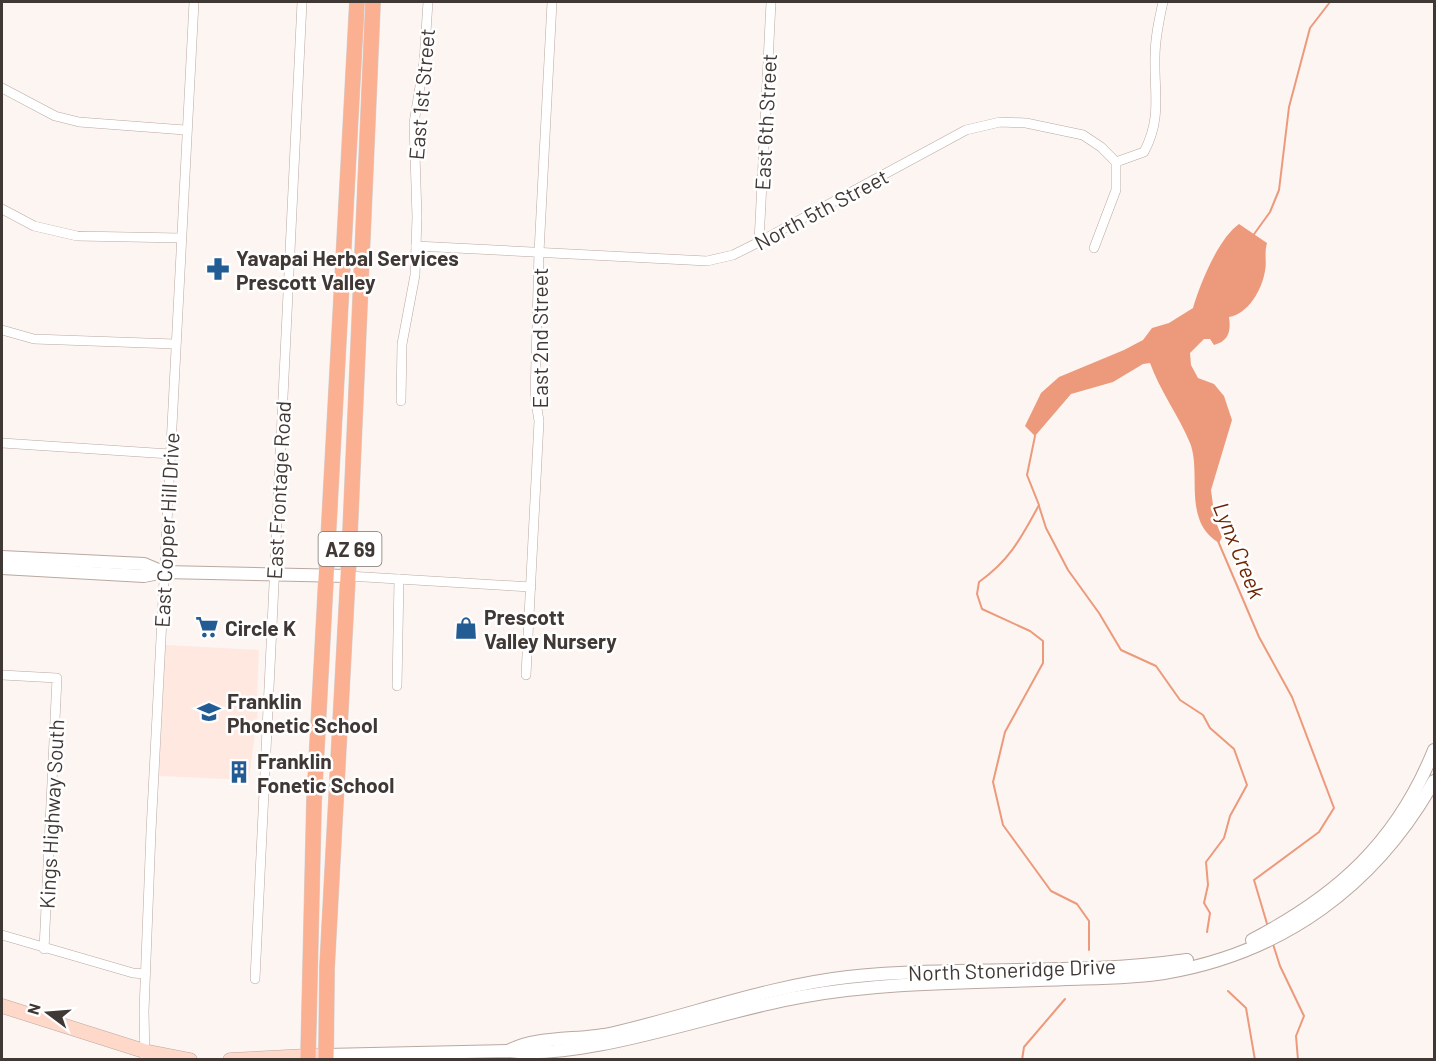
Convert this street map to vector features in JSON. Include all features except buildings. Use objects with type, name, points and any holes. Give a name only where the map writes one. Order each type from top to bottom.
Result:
[{"type":"main road","name":"AZ 69","points":[[308,1058],[314,802],[357,2]]},
{"type":"main road","name":"AZ 69","points":[[326,1057],[327,957],[348,576],[373,2]]},
{"type":"main road","points":[[2,1006],[145,1055],[190,1059]]},
{"type":"main road","name":"North Stoneridge Drive","points":[[230,1059],[326,1057]]},
{"type":"street","name":"East Copper Hill Drive","points":[[145,1055],[145,974],[185,129],[194,2]]},
{"type":"street","name":"East Frontage Road","points":[[255,980],[302,2]]},
{"type":"street","name":"East 1st Street","points":[[401,401],[402,344],[415,275],[414,123],[424,62],[428,2]]},
{"type":"street","name":"East 2nd Street","points":[[526,675],[539,421],[535,396],[539,252],[552,2]]},
{"type":"street","name":"East 6th Street","points":[[759,243],[771,2]]},
{"type":"street","points":[[1094,248],[1116,190],[1116,162],[1144,152],[1155,133],[1157,113],[1155,56],[1163,2]]},
{"type":"street","points":[[2,88],[55,116],[79,122],[185,129]]},
{"type":"street","name":"North 5th Street","points":[[416,246],[707,261],[733,255],[759,243],[966,130],[1000,122],[1026,123],[1083,135],[1101,147],[1116,162]]},
{"type":"street","points":[[2,209],[34,226],[77,236],[180,238]]},
{"type":"street","points":[[2,330],[34,339],[175,344]]},
{"type":"street","points":[[2,443],[170,454]]},
{"type":"street","points":[[2,557],[144,564],[164,572]]},
{"type":"street","points":[[2,568],[144,576],[164,572],[326,575],[531,587]]},
{"type":"street","points":[[397,686],[399,579]]},
{"type":"street","name":"Kings Highway South","points":[[2,675],[57,678],[44,949]]},
{"type":"street","name":"North Stoneridge Drive","points":[[326,1057],[508,1051],[525,1055],[580,1051],[649,1037],[778,1001],[850,989],[903,984],[1136,976],[1205,964],[1237,950],[1280,936],[1334,890],[1379,843],[1418,788],[1434,750]]},
{"type":"street","name":"North Stoneridge Drive","points":[[1294,923],[1335,900],[1370,869],[1407,827],[1434,781]]},
{"type":"street","points":[[2,935],[44,949],[145,974]]},
{"type":"shaded area","points":[[1239,224],[1267,243],[1266,268],[1261,286],[1248,306],[1229,317],[1228,335],[1223,341],[1214,345],[1210,339],[1204,339],[1190,353],[1191,365],[1198,378],[1214,384],[1224,396],[1232,420],[1211,490],[1215,520],[1222,537],[1219,543],[1208,534],[1201,522],[1195,496],[1193,455],[1190,443],[1150,363],[1143,364],[1113,382],[1071,394],[1035,436],[1025,426],[1041,393],[1059,377],[1124,350],[1143,340],[1152,328],[1169,323],[1193,308],[1217,251]]},
{"type":"shaded area","name":"Franklin Phonetic School","points":[[165,645],[259,650],[257,692],[259,702],[249,780],[159,776]]},
{"type":"waterway","name":"Lynx Creek","points":[[1252,237],[1270,212],[1279,190],[1289,107],[1310,28],[1330,2]]},
{"type":"waterway","points":[[1035,436],[1027,475],[1039,505],[1007,557],[979,582],[977,594],[982,609],[1030,631],[1043,641],[1043,663],[1005,732],[993,782],[1003,825],[1051,891],[1077,904],[1089,921],[1089,950]]},
{"type":"waterway","points":[[1039,506],[1046,528],[1068,570],[1099,613],[1121,650],[1156,666],[1180,700],[1203,715],[1210,728],[1234,749],[1247,785],[1230,816],[1224,838],[1206,862],[1208,885],[1204,903],[1210,913],[1207,932]]},
{"type":"waterway","name":"Lynx Creek","points":[[1218,541],[1259,637],[1292,697],[1334,808],[1319,832],[1254,880],[1268,927]]},
{"type":"waterway","name":"Lynx Creek","points":[[1272,941],[1280,966],[1304,1016],[1296,1036],[1298,1060]]},
{"type":"waterway","points":[[1228,991],[1246,1008],[1255,1060]]},
{"type":"waterway","points":[[1022,1060],[1024,1047],[1065,999]]},
{"type":"place","name":"Yavapai Herbal Services Prescott Valley","points":[[218,269]]},
{"type":"place","name":"Circle K","points":[[207,627]]},
{"type":"place","name":"Prescott Valley Nursery","points":[[466,628]]},
{"type":"place","name":"Franklin Phonetic School","points":[[209,712]]},
{"type":"place","name":"Franklin Fonetic School","points":[[239,772]]}]
